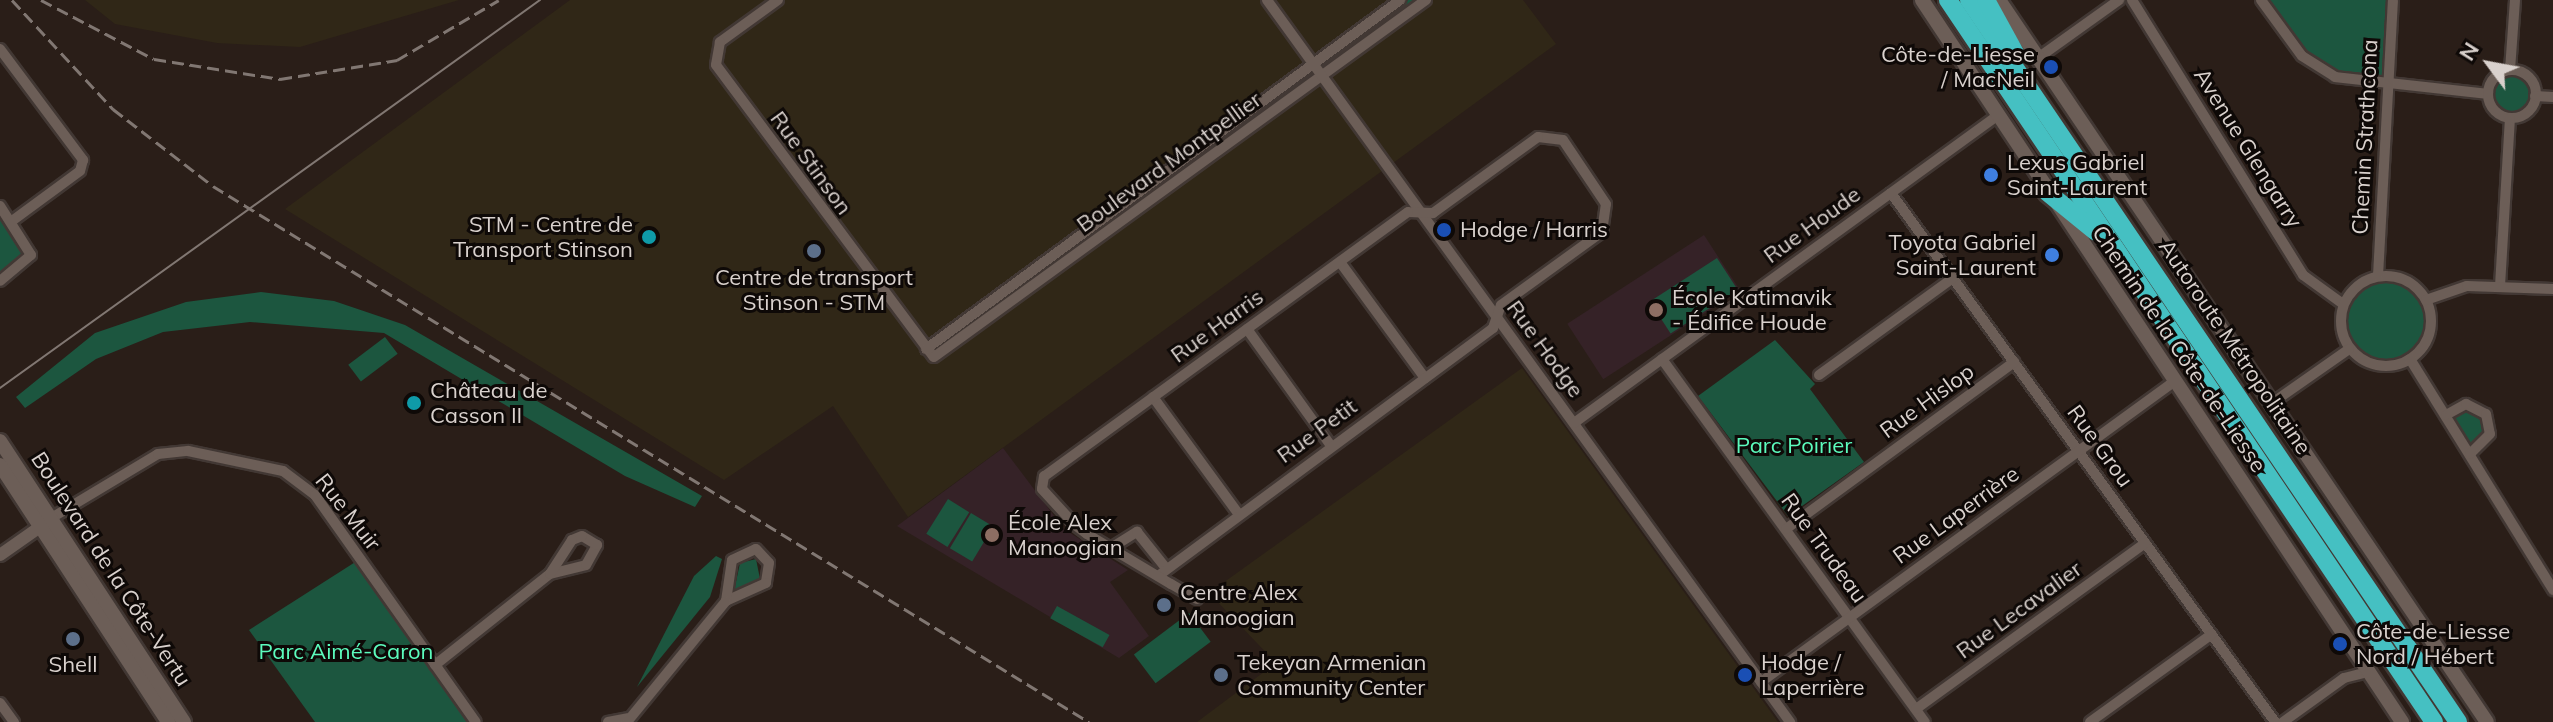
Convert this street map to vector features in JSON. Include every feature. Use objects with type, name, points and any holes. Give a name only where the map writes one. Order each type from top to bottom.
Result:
[{"type":"highway","name":"Autoroute Métropolitaine","points":[[1948,0],[2434,722]]},
{"type":"highway","name":"Autoroute Métropolitaine","points":[[1969,0],[2458,722]]},
{"type":"highway","points":[[1986,0],[2033,92]]},
{"type":"highway","points":[[2047,192],[2122,256]]},
{"type":"main road","name":"Chemin de la Côte-de-Liesse","points":[[1922,0],[2402,722]]},
{"type":"main road","name":"Chemin de la Côte-de-Liesse","points":[[1999,0],[2487,722]]},
{"type":"main road","name":"Boulevard de la Côte-Vertu","points":[[0,441],[168,722]]},
{"type":"main road","name":"Boulevard de la Côte-Vertu","points":[[0,465],[47,522],[184,722]]},
{"type":"street","name":"Rue Stinson","points":[[778,0],[720,42],[716,65],[926,349],[936,357]]},
{"type":"street","name":"Rue Hodge","points":[[1267,0],[1790,722]]},
{"type":"street","name":"Boulevard Montpellier","points":[[926,349],[1400,0]]},
{"type":"street","name":"Boulevard Montpellier","points":[[936,357],[1426,0]]},
{"type":"street","points":[[2038,58],[2119,0]]},
{"type":"street","name":"Avenue Glengarry","points":[[2132,0],[2303,275],[2343,304]]},
{"type":"street","points":[[2261,0],[2318,68],[2388,88],[2488,94]]},
{"type":"street","name":"Chemin Strathcona","points":[[2378,276],[2393,0]]},
{"type":"street","points":[[2510,70],[2515,0]]},
{"type":"street","points":[[0,49],[83,160],[80,171],[12,221]]},
{"type":"street","points":[[2510,70],[2495,78],[2488,94],[2493,109],[2510,118]]},
{"type":"street","points":[[2510,70],[2529,78],[2535,96],[2529,110],[2510,118]]},
{"type":"street","points":[[2535,96],[2553,97]]},
{"type":"street","name":"Rue Houde","points":[[1574,423],[1997,116]]},
{"type":"street","points":[[2500,286],[2510,118]]},
{"type":"street","name":"Rue Harris","points":[[1111,548],[1069,520],[1041,482],[1408,212],[1433,213],[1538,137],[1554,135],[1567,144],[1606,204],[1607,222],[1501,305],[1497,317]]},
{"type":"street","name":"Rue Grou","points":[[1891,193],[2275,722]]},
{"type":"street","points":[[0,206],[31,255],[0,281]]},
{"type":"street","points":[[1340,262],[1425,378]]},
{"type":"street","points":[[2378,276],[2402,278],[2426,300],[2427,339],[2410,359],[2381,366],[2349,349],[2341,326],[2343,304],[2359,284],[2378,276]]},
{"type":"street","points":[[1819,375],[1953,278]]},
{"type":"street","points":[[2426,300],[2452,288],[2500,286],[2553,289]]},
{"type":"street","name":"Rue Petit","points":[[1161,571],[1493,328],[1497,317]]},
{"type":"street","points":[[1247,329],[1331,446]]},
{"type":"street","points":[[2272,403],[2349,349]]},
{"type":"street","name":"Rue Trudeau","points":[[1662,359],[1925,722]]},
{"type":"street","points":[[2410,359],[2553,590]]},
{"type":"street","name":"Rue Hislop","points":[[1786,529],[2014,362]]},
{"type":"street","name":"Rue Laperrière","points":[[1761,682],[2175,381]]},
{"type":"street","points":[[1153,397],[1238,513]]},
{"type":"street","points":[[2446,415],[2466,404],[2486,414],[2490,434],[2470,454]]},
{"type":"street","name":"Rue Muir","points":[[0,555],[47,522],[158,454],[188,451],[283,471],[315,495],[476,722]]},
{"type":"street","points":[[1161,571],[1134,531],[1111,548],[1161,571],[1197,599]]},
{"type":"street","points":[[435,665],[550,574],[572,540],[582,536],[597,545],[586,565],[550,574]]},
{"type":"street","name":"Rue Lecavalier","points":[[1916,709],[2145,543]]},
{"type":"street","points":[[608,722],[628,720],[726,601],[766,583],[770,570],[762,552],[749,548],[732,560],[726,601]]},
{"type":"street","points":[[2090,722],[2212,634]]},
{"type":"street","points":[[2283,722],[2344,678],[2368,672]]},
{"type":"street","points":[[0,703],[14,722]]},
{"type":"shaded area","points":[[85,0],[459,0],[300,47],[217,43],[115,24]]},
{"type":"shaded area","points":[[570,0],[1523,0],[1556,44],[908,517],[833,406],[724,480],[285,209]]},
{"type":"shaded area","name":"École Katimavik - Édifice Houde","points":[[1704,235],[1740,290],[1603,379],[1567,324]]},
{"type":"shaded area","points":[[1522,368],[1778,722],[1197,722],[1276,663],[1209,593]]},
{"type":"shaded area","name":"École Alex Manoogian","points":[[1003,448],[1064,529],[1128,570],[1110,582],[1149,636],[1119,658],[897,526]]},
{"type":"green space","points":[[1408,0],[1419,0],[1334,57],[1337,52]]},
{"type":"green space","points":[[2261,0],[2393,0],[2388,88],[2318,68]]},
{"type":"green space","points":[[2512,70],[2529,77],[2536,94],[2529,111],[2512,118],[2495,111],[2488,94],[2495,77]]},
{"type":"green space","points":[[1303,77],[1309,79],[1150,197],[1154,186]]},
{"type":"green space","points":[[1126,210],[1128,213],[942,346],[1110,219]]},
{"type":"green space","points":[[0,212],[26,255],[0,274]]},
{"type":"green space","points":[[1717,258],[1738,290],[1671,333],[1650,302]]},
{"type":"green space","points":[[2386,276],[2403,279],[2418,289],[2428,304],[2431,321],[2428,338],[2418,353],[2403,363],[2386,366],[2369,363],[2354,353],[2344,338],[2341,321],[2344,304],[2354,289],[2369,279]]},
{"type":"green space","points":[[261,292],[334,301],[405,325],[702,496],[695,507],[625,476],[384,333],[250,322],[163,332],[96,359],[25,408],[16,397],[95,333],[186,302]]},
{"type":"green space","points":[[385,337],[398,354],[361,381],[348,365]]},
{"type":"green space","name":"Parc Poirier","points":[[1775,340],[1815,384],[1810,389],[1864,462],[1788,516],[1698,396]]},
{"type":"green space","points":[[2473,405],[2491,427],[2470,454],[2446,415]]},
{"type":"green space","points":[[948,499],[969,512],[947,547],[926,534]]},
{"type":"green space","points":[[971,513],[993,526],[972,562],[950,548]]},
{"type":"green space","points":[[716,556],[722,559],[710,597],[637,687],[694,576]]},
{"type":"green space","name":"Parc Aimé-Caron","points":[[360,559],[476,722],[315,722],[249,630]]},
{"type":"green space","points":[[756,559],[760,579],[734,591],[740,563]]},
{"type":"green space","points":[[1057,606],[1109,635],[1103,647],[1050,618]]},
{"type":"green space","points":[[1189,613],[1211,642],[1156,683],[1134,655]]},
{"type":"tram line","points":[[0,388],[540,0]]},
{"type":"railway","points":[[12,0],[113,109],[213,186],[1089,722]]},
{"type":"railway","points":[[41,0],[154,59],[280,79],[397,60],[499,0]]},
{"type":"place","name":"Côte-de-Liesse / MacNeil","points":[[2051,67]]},
{"type":"place","name":"Lexus Gabriel Saint-Laurent","points":[[1991,175]]},
{"type":"place","name":"Hodge / Harris","points":[[1444,230]]},
{"type":"place","name":"STM - Centre de Transport Stinson","points":[[649,237]]},
{"type":"place","name":"Centre de transport Stinson - STM","points":[[814,251]]},
{"type":"place","name":"Toyota Gabriel Saint-Laurent","points":[[2052,255]]},
{"type":"place","name":"École Katimavik - Édifice Houde","points":[[1656,310]]},
{"type":"place","name":"Château de Casson II","points":[[414,403]]},
{"type":"place","name":"École Alex Manoogian","points":[[992,535]]},
{"type":"place","name":"Centre Alex Manoogian","points":[[1164,605]]},
{"type":"place","name":"Shell","points":[[73,639]]},
{"type":"place","name":"Côte-de-Liesse Nord / Hébert","points":[[2340,644]]},
{"type":"place","name":"Tekeyan Armenian Community Center","points":[[1221,675]]},
{"type":"place","name":"Hodge / Laperrière","points":[[1745,675]]}]
